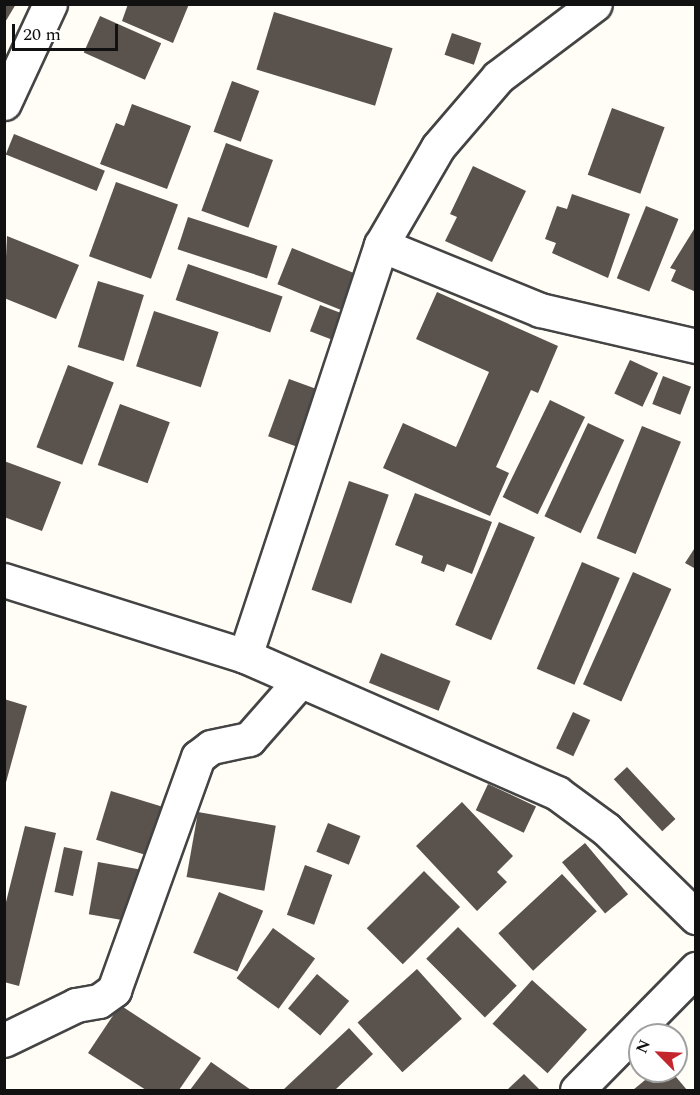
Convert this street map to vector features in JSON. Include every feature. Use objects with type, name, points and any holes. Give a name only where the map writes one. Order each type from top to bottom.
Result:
[{"type":"street","points":[[4,103],[50,4]]},
{"type":"street","points":[[245,656],[381,245],[438,147],[498,77],[595,4]]},
{"type":"street","points":[[381,245],[540,310],[696,346]]},
{"type":"street","points":[[4,580],[245,656],[557,793],[606,829],[696,916]]},
{"type":"street","points":[[4,1040],[76,1005],[99,1001],[114,990],[198,757],[211,747],[249,739],[300,681]]},
{"type":"street","points":[[577,1090],[696,969]]},
{"type":"building","points":[[4,4],[16,4],[4,24]]},
{"type":"building","points":[[128,4],[189,4],[173,43],[122,21]]},
{"type":"building","points":[[274,12],[393,48],[375,106],[256,69]]},
{"type":"building","points":[[100,16],[161,43],[145,80],[84,53]]},
{"type":"building","points":[[452,33],[481,43],[474,65],[445,55]]},
{"type":"building","points":[[232,81],[259,91],[241,142],[214,132]]},
{"type":"building","points":[[132,104],[191,126],[167,189],[100,164],[116,123],[124,126]]},
{"type":"building","points":[[612,108],[665,127],[640,194],[588,175]]},
{"type":"building","points":[[14,134],[105,171],[97,191],[6,154]]},
{"type":"building","points":[[226,143],[273,160],[248,228],[201,211]]},
{"type":"building","points":[[473,166],[526,191],[492,262],[445,241],[457,217],[450,214]]},
{"type":"building","points":[[116,182],[178,205],[151,279],[89,256]]},
{"type":"building","points":[[572,194],[630,214],[608,278],[552,253],[556,243],[545,239],[557,206],[567,209]]},
{"type":"building","points":[[646,206],[678,219],[649,291],[617,278]]},
{"type":"building","points":[[188,217],[277,246],[267,278],[177,249]]},
{"type":"building","points":[[696,226],[696,292],[671,281],[676,270],[670,268]]},
{"type":"building","points":[[7,236],[79,265],[56,319],[4,298]]},
{"type":"building","points":[[292,248],[355,273],[340,310],[277,284]]},
{"type":"building","points":[[188,264],[283,297],[270,332],[176,300]]},
{"type":"building","points":[[98,281],[144,295],[124,361],[78,347]]},
{"type":"building","points":[[437,292],[558,346],[538,393],[531,390],[496,467],[509,473],[490,516],[383,468],[403,423],[456,447],[489,372],[416,339]]},
{"type":"building","points":[[320,305],[346,315],[336,341],[310,331]]},
{"type":"building","points":[[154,311],[219,332],[201,387],[136,366]]},
{"type":"building","points":[[630,360],[658,373],[642,407],[614,394]]},
{"type":"building","points":[[68,365],[114,383],[82,465],[36,447]]},
{"type":"building","points":[[663,376],[691,387],[680,415],[652,404]]},
{"type":"building","points":[[289,379],[325,392],[304,449],[268,436]]},
{"type":"building","points":[[550,400],[585,417],[538,514],[503,497]]},
{"type":"building","points":[[120,404],[170,422],[148,483],[98,465]]},
{"type":"building","points":[[588,423],[624,440],[581,533],[544,516]]},
{"type":"building","points":[[642,426],[681,442],[636,554],[597,538]]},
{"type":"building","points":[[4,461],[61,482],[42,531],[4,517]]},
{"type":"building","points":[[349,481],[389,495],[351,603],[312,590]]},
{"type":"building","points":[[415,493],[492,522],[472,574],[447,564],[444,572],[421,563],[423,556],[395,545]]},
{"type":"building","points":[[499,522],[535,537],[491,640],[455,625]]},
{"type":"building","points":[[696,546],[696,569],[685,563]]},
{"type":"building","points":[[582,562],[620,578],[574,685],[537,669]]},
{"type":"building","points":[[633,572],[671,589],[621,701],[583,684]]},
{"type":"building","points":[[381,653],[451,681],[439,711],[369,683]]},
{"type":"building","points":[[4,699],[27,706],[5,786],[4,786]]},
{"type":"building","points":[[573,712],[590,720],[573,756],[556,748]]},
{"type":"building","points":[[627,767],[675,819],[662,831],[614,779]]},
{"type":"building","points":[[488,784],[536,806],[524,833],[476,810]]},
{"type":"building","points":[[111,791],[172,810],[157,858],[96,840]]},
{"type":"building","points":[[462,802],[513,856],[497,872],[507,882],[477,911],[416,846]]},
{"type":"building","points":[[198,812],[276,826],[264,891],[187,877]]},
{"type":"building","points":[[328,823],[360,836],[349,865],[316,852]]},
{"type":"building","points":[[25,826],[56,833],[19,986],[4,982],[4,910]]},
{"type":"building","points":[[585,843],[628,894],[605,914],[562,862]]},
{"type":"building","points":[[64,847],[83,851],[73,896],[54,892]]},
{"type":"building","points":[[98,862],[144,870],[135,922],[89,914]]},
{"type":"building","points":[[305,865],[332,875],[314,925],[287,915]]},
{"type":"building","points":[[424,871],[460,907],[403,964],[367,928]]},
{"type":"building","points":[[562,874],[597,911],[533,971],[498,933]]},
{"type":"building","points":[[219,892],[263,911],[237,972],[193,953]]},
{"type":"building","points":[[458,927],[517,986],[485,1018],[426,959]]},
{"type":"building","points":[[273,928],[315,959],[279,1009],[237,978]]},
{"type":"building","points":[[417,969],[462,1019],[402,1072],[358,1023]]},
{"type":"building","points":[[317,974],[349,1001],[320,1035],[288,1008]]},
{"type":"building","points":[[532,980],[587,1030],[548,1073],[493,1024]]},
{"type":"building","points":[[120,1005],[201,1058],[179,1090],[146,1090],[88,1053]]},
{"type":"building","points":[[349,1028],[373,1054],[335,1090],[283,1090]]},
{"type":"building","points":[[211,1062],[251,1090],[190,1090]]},
{"type":"building","points":[[524,1074],[540,1090],[507,1090]]},
{"type":"building","points":[[641,1083],[681,1083],[687,1090],[633,1090]]}]
